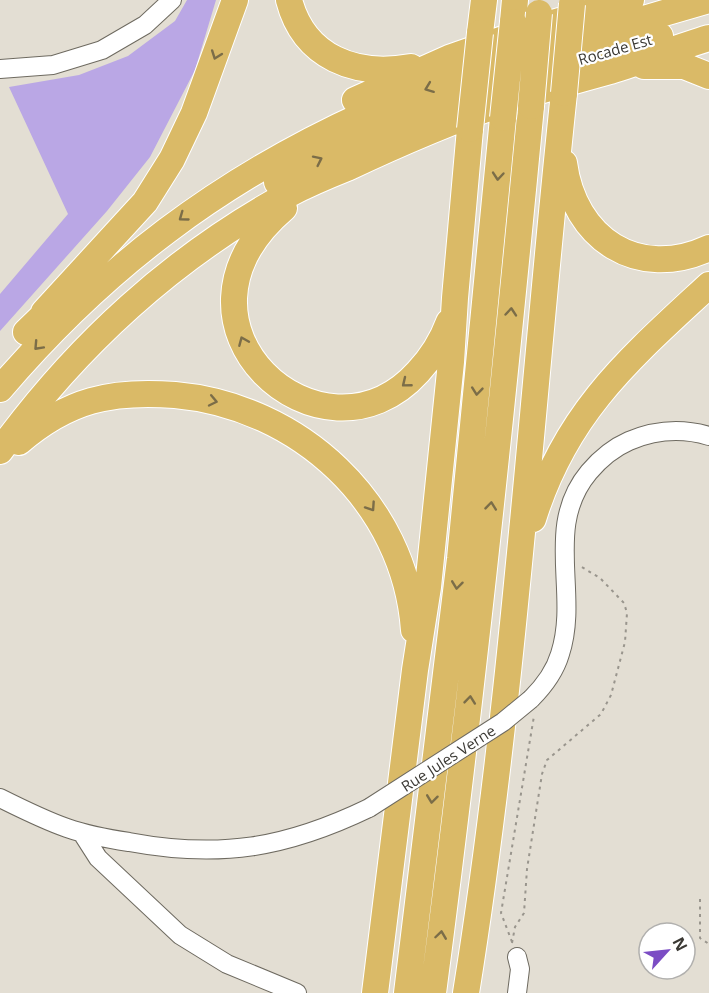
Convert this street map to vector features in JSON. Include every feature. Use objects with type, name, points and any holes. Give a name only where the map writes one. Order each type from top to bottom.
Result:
[{"type":"highway","points":[[0,362],[136,212],[160,179],[194,113],[235,0]]},
{"type":"highway","points":[[289,0],[299,24],[313,44],[341,62],[367,69],[386,70],[449,58]]},
{"type":"highway","points":[[26,332],[109,253],[167,208],[258,148],[312,120],[449,58],[529,30],[631,0]]},
{"type":"highway","name":"Rocade Est","points":[[523,67],[709,0]]},
{"type":"highway","points":[[465,993],[492,812],[516,608],[572,2]]},
{"type":"highway","points":[[433,993],[469,712],[508,348],[540,7]]},
{"type":"highway","points":[[375,993],[415,670],[428,587],[451,362],[482,11]]},
{"type":"highway","points":[[407,993],[460,559],[514,11]]},
{"type":"highway","name":"Rocade Est","points":[[523,67],[709,22]]},
{"type":"highway","points":[[0,451],[45,393],[81,353],[122,313],[204,248],[262,209],[424,133],[520,97],[709,38]]},
{"type":"highway","points":[[611,70],[673,65],[684,66],[709,76]]},
{"type":"highway","points":[[0,389],[57,325],[124,262],[242,178],[290,151],[368,113],[455,78],[523,67]]},
{"type":"highway","points":[[0,422],[39,374],[105,306],[160,260],[217,218],[268,187],[342,148],[523,67]]},
{"type":"highway","points":[[563,105],[564,159],[570,193],[582,217],[600,237],[624,252],[652,260],[680,258],[709,248]]},
{"type":"highway","points":[[336,173],[296,198],[278,213],[260,232],[246,252],[241,264],[235,287],[236,318],[246,348],[265,376],[290,393],[323,405],[350,406],[382,398],[405,384],[430,358],[445,332],[455,298]]},
{"type":"highway","points":[[516,608],[539,500],[568,438],[594,400],[626,361],[709,285]]},
{"type":"highway","points":[[0,462],[51,417],[76,405],[106,397],[137,394],[183,396],[221,403],[267,420],[304,441],[334,464],[358,490],[378,517],[396,554],[408,591],[413,619],[415,670]]},
{"type":"street","points":[[0,69],[53,65],[102,50],[145,25],[172,0]]},
{"type":"street","name":"Rue Jules Verne","points":[[0,798],[82,833],[172,849],[236,849],[292,839],[325,828],[369,808],[503,722],[533,697],[549,677],[561,653],[565,630],[565,534],[570,508],[586,476],[604,457],[625,442],[649,433],[682,430],[709,436]]},
{"type":"street","points":[[82,833],[98,858],[169,927],[189,942],[239,970],[297,993]]},
{"type":"street","points":[[514,950],[520,969],[517,993]]},
{"type":"path","points":[[514,950],[515,927],[524,913],[531,846],[545,767],[548,760],[601,714],[614,686],[625,642],[627,613],[624,603],[600,578],[582,566],[564,567]]},
{"type":"path","points":[[514,950],[501,914],[535,712],[533,697]]},
{"type":"path","points":[[700,899],[700,938],[709,944]]},
{"type":"shaded area","points":[[187,0],[216,0],[195,70],[150,157],[107,211],[0,331],[0,294],[68,214],[9,87],[79,75],[128,56],[175,21]]}]
